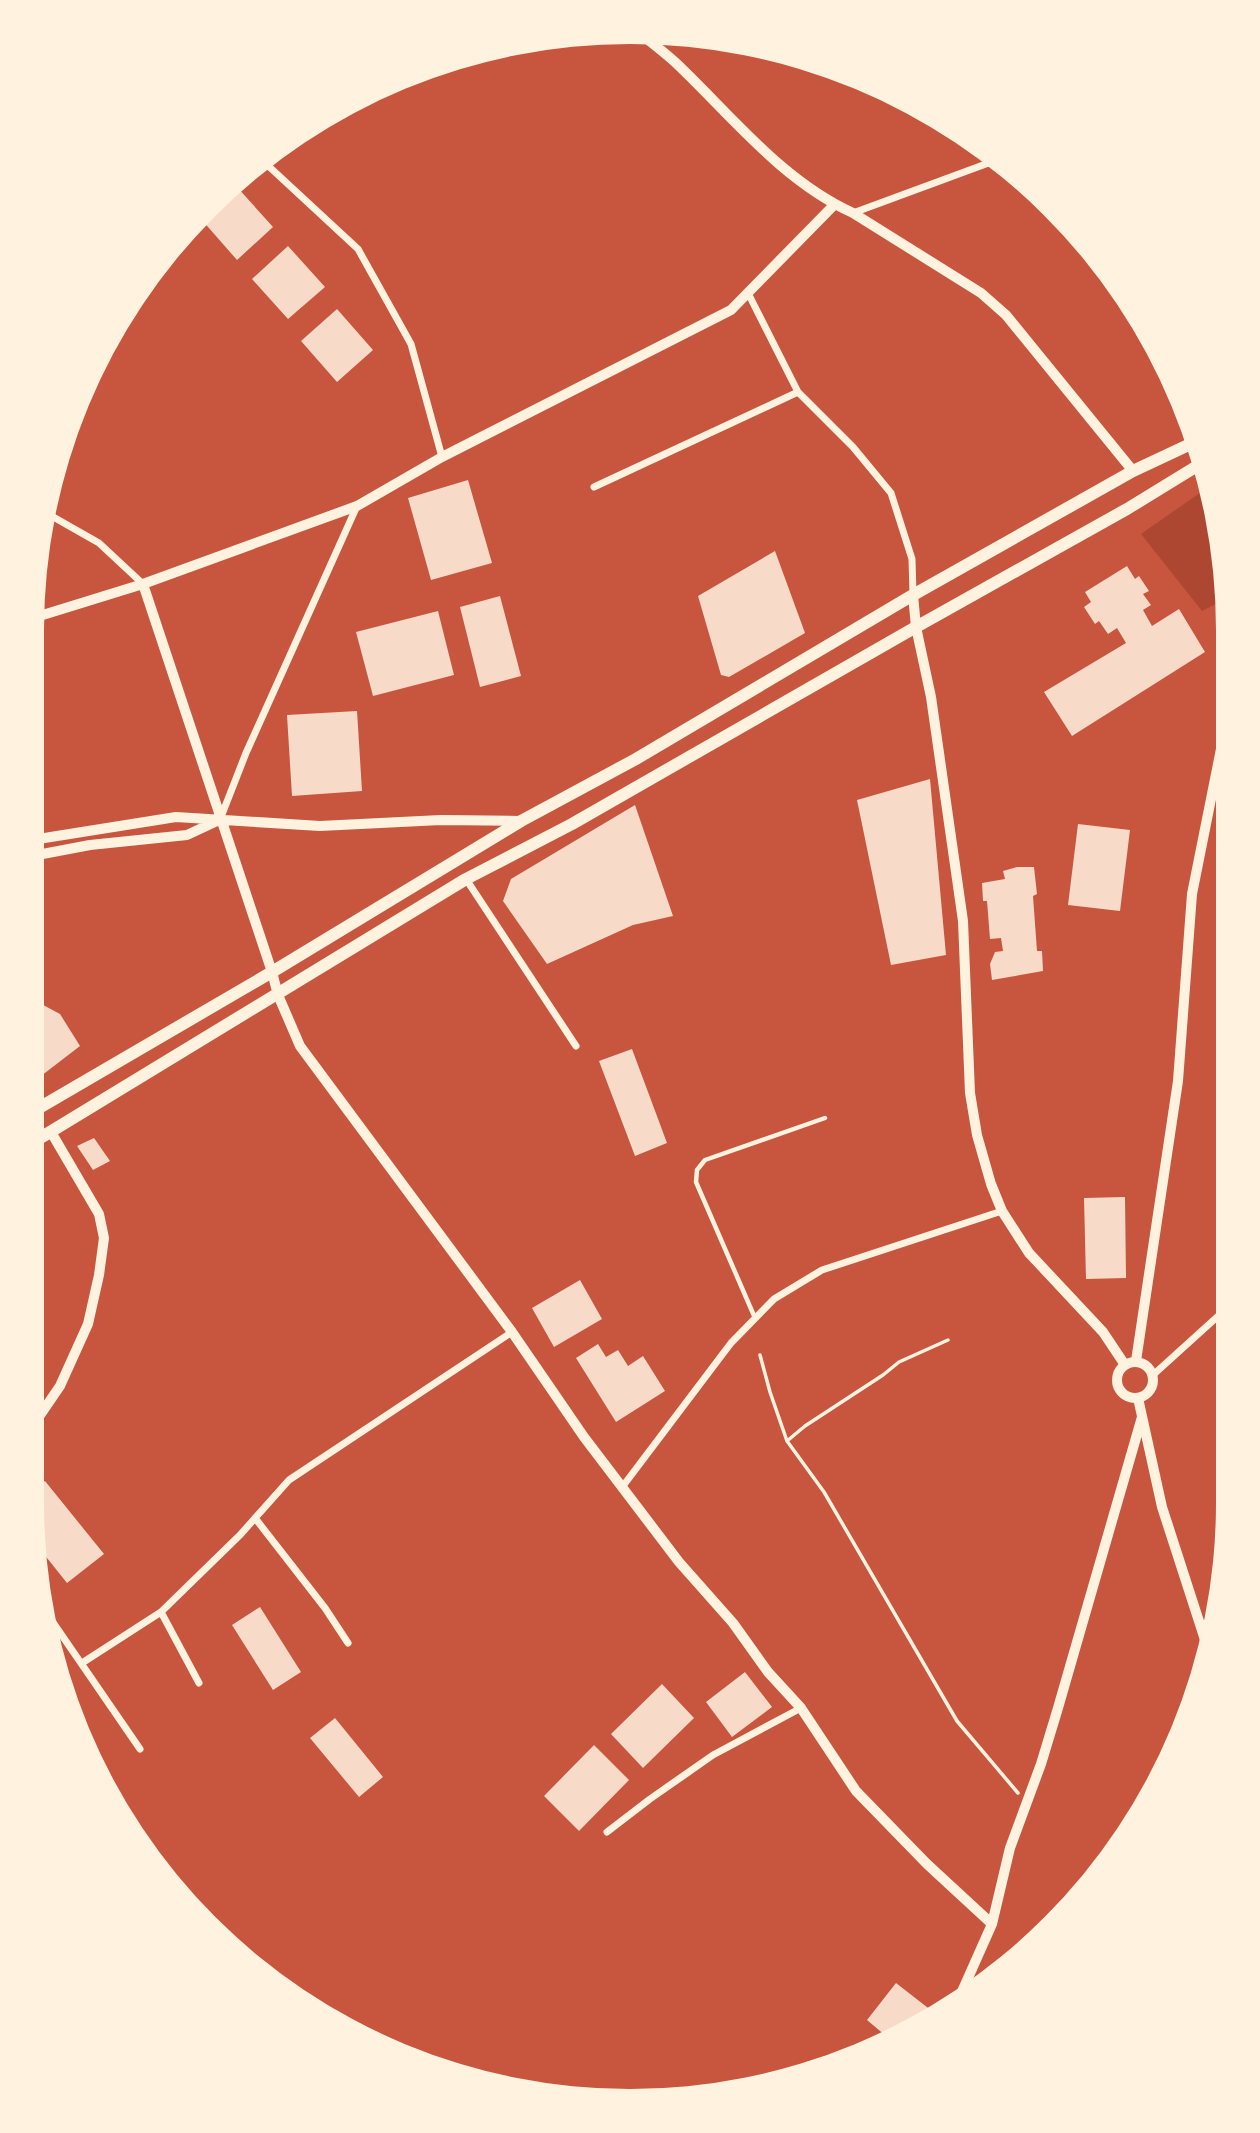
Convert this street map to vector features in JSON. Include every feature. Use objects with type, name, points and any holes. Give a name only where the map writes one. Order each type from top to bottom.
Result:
[{"type":"main road","points":[[44,1105],[272,972],[521,821],[636,759],[913,595],[1133,471],[1186,446]]},
{"type":"main road","points":[[44,1136],[466,879],[572,824],[1193,468]]},
{"type":"street","points":[[654,45],[791,173],[834,205],[853,213],[947,271],[1006,315],[1133,471]]},
{"type":"street","points":[[853,213],[986,164]]},
{"type":"street","points":[[270,167],[358,249],[411,344],[442,457]]},
{"type":"street","points":[[44,614],[143,584],[357,506],[442,457],[731,310],[834,205]]},
{"type":"street","points":[[748,292],[798,392],[853,447],[891,493],[912,559],[916,627],[931,697],[963,922],[970,1093],[977,1135],[1002,1211],[1029,1253],[1130,1363],[1147,1365],[1154,1381],[1149,1392],[1138,1398],[1126,1396],[1118,1386],[1118,1374],[1130,1363],[1178,1081],[1192,894],[1216,774]]},
{"type":"street","points":[[594,487],[798,392]]},
{"type":"street","points":[[44,854],[90,845],[187,835],[220,820],[246,753],[357,506]]},
{"type":"street","points":[[55,518],[99,543],[143,584],[278,995],[300,1046],[512,1332],[584,1437],[679,1562],[733,1623],[768,1672],[801,1708],[856,1791],[927,1864],[992,1924]]},
{"type":"street","points":[[44,838],[176,817],[320,826],[441,820],[521,821]]},
{"type":"street","points":[[466,879],[576,1046]]},
{"type":"street","points":[[44,1409],[60,1386],[88,1324],[104,1238],[99,1214],[51,1132]]},
{"type":"street","points":[[623,1486],[732,1343],[774,1299],[822,1270],[1002,1211]]},
{"type":"street","points":[[1153,1375],[1216,1318]]},
{"type":"street","points":[[82,1663],[161,1612],[289,1480],[512,1332]]},
{"type":"street","points":[[1138,1398],[1162,1507],[1202,1630]]},
{"type":"street","points":[[966,1983],[992,1924],[1010,1848],[1055,1719],[1142,1417]]},
{"type":"street","points":[[255,1518],[325,1608],[348,1643]]},
{"type":"street","points":[[161,1612],[199,1683]]},
{"type":"street","points":[[58,1629],[140,1749]]},
{"type":"street","points":[[607,1832],[713,1755],[801,1708]]},
{"type":"lane","points":[[755,1318],[696,1182],[697,1170],[705,1160],[825,1118]]},
{"type":"path","points":[[787,1441],[899,1362],[948,1340]]},
{"type":"path","points":[[760,1354],[787,1441],[824,1492],[957,1721],[1026,1804]]},
{"type":"shaded area","points":[[1200,493],[1211,553],[1215,604],[1202,611],[1141,534]]},
{"type":"building","points":[[241,191],[273,227],[237,260],[206,225]]},
{"type":"building","points":[[288,246],[325,287],[288,319],[252,279]]},
{"type":"building","points":[[337,309],[373,350],[337,382],[301,341]]},
{"type":"building","points":[[468,480],[492,563],[431,580],[408,498]]},
{"type":"building","points":[[775,551],[805,633],[729,677],[721,675],[698,596]]},
{"type":"building","points":[[1127,566],[1135,579],[1139,576],[1149,591],[1143,594],[1151,605],[1143,610],[1152,626],[1179,609],[1205,652],[1072,736],[1044,692],[1126,643],[1117,628],[1108,634],[1099,621],[1095,624],[1084,607],[1091,602],[1085,592]]},
{"type":"building","points":[[500,596],[521,676],[480,687],[460,607]]},
{"type":"building","points":[[438,611],[454,675],[373,696],[356,632]]},
{"type":"building","points":[[357,711],[362,791],[292,796],[287,715]]},
{"type":"building","points":[[930,779],[946,955],[891,965],[857,800]]},
{"type":"building","points":[[635,805],[673,916],[633,925],[547,964],[503,901],[511,879]]},
{"type":"building","points":[[1078,824],[1130,830],[1120,911],[1068,905]]},
{"type":"building","points":[[1017,867],[1034,867],[1037,951],[1042,951],[1043,971],[992,980],[990,964],[995,952],[1003,951],[1001,938],[990,939],[987,901],[983,901],[982,883],[1005,879],[1003,871]]},
{"type":"building","points":[[44,1005],[60,1014],[80,1046],[44,1074]]},
{"type":"building","points":[[632,1049],[667,1143],[635,1156],[599,1061]]},
{"type":"building","points":[[94,1138],[110,1161],[93,1170],[77,1146]]},
{"type":"building","points":[[1125,1197],[1126,1278],[1086,1279],[1084,1198]]},
{"type":"building","points":[[580,1280],[602,1319],[554,1347],[532,1308]]},
{"type":"building","points":[[598,1344],[606,1357],[618,1350],[628,1366],[643,1356],[665,1391],[616,1422],[576,1358]]},
{"type":"building","points":[[44,1482],[104,1554],[67,1583],[47,1558]]},
{"type":"building","points":[[260,1607],[301,1672],[273,1690],[232,1625]]},
{"type":"building","points":[[745,1672],[772,1707],[732,1737],[706,1702]]},
{"type":"building","points":[[662,1684],[694,1718],[643,1768],[611,1734]]},
{"type":"building","points":[[335,1718],[383,1777],[359,1797],[310,1738]]},
{"type":"building","points":[[594,1745],[629,1780],[579,1831],[544,1796]]},
{"type":"building","points":[[896,1983],[928,2008],[882,2032],[867,2020]]}]
